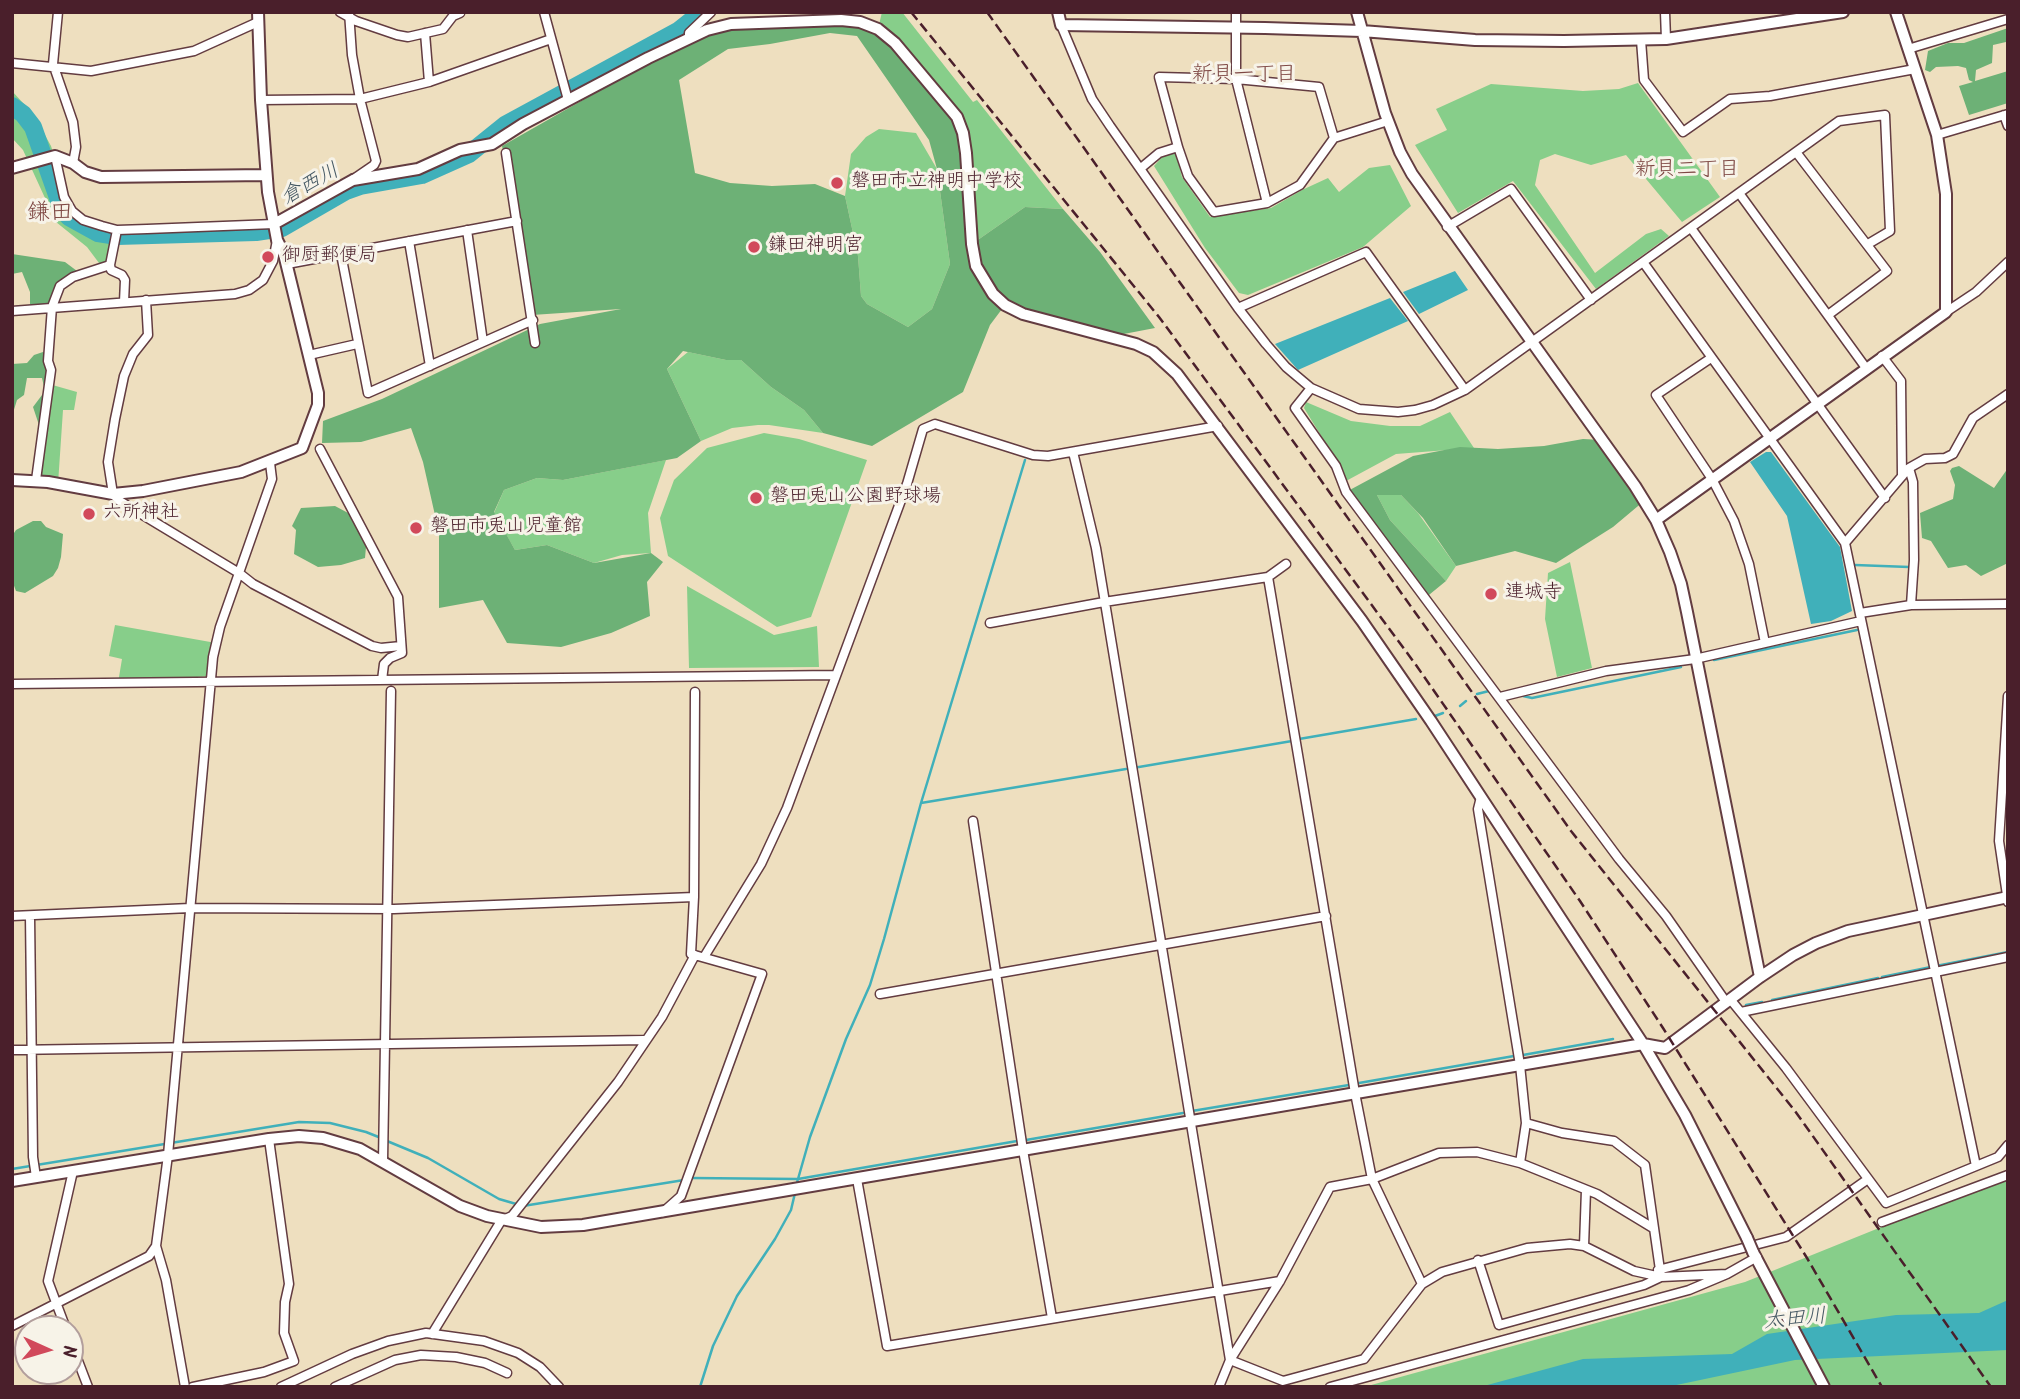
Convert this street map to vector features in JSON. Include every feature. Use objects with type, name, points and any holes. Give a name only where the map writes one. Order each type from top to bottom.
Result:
[{"type":"street","points":[[58,12],[53,64],[73,122],[76,147],[73,163]]},
{"type":"street","points":[[544,12],[568,100]]},
{"type":"street","points":[[689,37],[711,12]]},
{"type":"street","points":[[1058,12],[1093,99],[1238,308],[1286,367],[1311,388],[1359,409],[1398,412],[1433,405],[1465,390],[1839,121],[1885,115],[1890,231],[1868,244]]},
{"type":"street","points":[[1237,12],[1236,79],[1267,203]]},
{"type":"street","points":[[1357,12],[1388,121],[1412,174],[1447,227],[1635,486],[1656,520],[1681,584],[1760,977]]},
{"type":"street","points":[[1665,12],[1666,39]]},
{"type":"street","points":[[1061,25],[1362,31],[1475,40],[1641,40],[1666,39],[1843,12]]},
{"type":"street","points":[[1896,12],[1937,135],[1946,194],[1946,312]]},
{"type":"street","points":[[346,13],[356,20],[408,37],[443,29],[453,16],[460,13]]},
{"type":"street","points":[[52,157],[64,197],[72,211],[83,220],[117,230],[274,224],[354,180],[376,161],[360,99],[346,13]]},
{"type":"street","points":[[12,64],[91,71],[194,51],[258,17],[266,174],[277,240],[287,264],[318,393],[318,405],[302,448],[270,463],[241,472],[197,482],[113,494],[36,480],[12,480]]},
{"type":"street","points":[[1909,49],[2008,19]]},
{"type":"street","points":[[354,180],[418,169],[460,150],[485,147],[568,100],[707,30],[731,24],[841,20],[860,22],[878,29],[895,43],[957,117],[966,153],[976,266],[993,295],[1023,314],[1136,344],[1153,352],[1177,374],[1218,426],[1362,621],[1643,1044],[1660,1077],[1685,1115],[1824,1387]]},
{"type":"street","points":[[425,33],[429,82]]},
{"type":"street","points":[[261,100],[360,99],[429,82],[551,39]]},
{"type":"street","points":[[1641,40],[1644,80],[1683,132],[1730,99],[1770,96],[1915,69]]},
{"type":"street","points":[[1334,138],[1319,87],[1236,79],[1159,77],[1188,176],[1214,212],[1267,203],[1300,185],[1334,138],[1388,121]]},
{"type":"street","points":[[1937,135],[2006,115],[2008,126]]},
{"type":"street","points":[[1140,168],[1159,153],[1178,147]]},
{"type":"street","points":[[1797,152],[1887,271],[1828,315]]},
{"type":"street","points":[[506,153],[535,343]]},
{"type":"street","points":[[12,167],[52,157],[73,163],[85,172],[102,177],[266,174]]},
{"type":"street","points":[[1447,227],[1511,189],[1591,300]]},
{"type":"street","points":[[1739,194],[1866,368]]},
{"type":"street","points":[[287,264],[517,221]]},
{"type":"street","points":[[1691,228],[1885,498]]},
{"type":"street","points":[[117,230],[110,265],[111,270],[122,275],[125,280],[124,302]]},
{"type":"street","points":[[467,230],[483,342]]},
{"type":"street","points":[[12,310],[235,294],[248,290],[263,280],[273,261],[277,240]]},
{"type":"street","points":[[409,241],[430,366]]},
{"type":"street","points":[[1238,308],[1366,252],[1465,390]]},
{"type":"street","points":[[341,254],[368,393],[533,320]]},
{"type":"street","points":[[1643,262],[1845,543],[1976,1166]]},
{"type":"street","points":[[1656,520],[1882,356],[1976,292],[2008,262]]},
{"type":"street","points":[[36,480],[51,370],[48,361],[52,307],[60,286],[73,277],[110,265]]},
{"type":"street","points":[[146,300],[148,335],[133,354],[124,376],[115,419],[108,462],[113,494],[118,500],[253,584],[372,646],[401,646]]},
{"type":"street","points":[[309,355],[357,344]]},
{"type":"street","points":[[1882,356],[1900,381],[1902,476]]},
{"type":"street","points":[[1711,358],[1656,395],[1713,479],[1734,521],[1749,564],[1765,643]]},
{"type":"street","points":[[1311,388],[1295,408],[1336,466],[1346,492],[1619,859],[1666,916],[1728,1001],[1741,1012],[1786,1068],[1886,1203],[2003,1156],[2008,1145]]},
{"type":"street","points":[[1845,543],[1909,468],[1925,459],[1945,458],[1953,454],[1973,418],[2008,394]]},
{"type":"street","points":[[432,1334],[501,1221],[512,1216],[618,1082],[761,864],[787,808],[907,484],[923,429],[935,424],[1033,455],[1048,456],[1218,426]]},
{"type":"street","points":[[320,449],[398,597],[402,653],[384,664],[382,680]]},
{"type":"street","points":[[1073,452],[1096,548],[1230,1360]]},
{"type":"street","points":[[185,1387],[166,1280],[156,1246],[168,1155],[213,657],[220,627],[272,479],[270,463]]},
{"type":"street","points":[[1909,468],[1913,482],[1914,561],[1911,604]]},
{"type":"street","points":[[990,623],[1104,602],[1268,577],[1286,564]]},
{"type":"street","points":[[1268,577],[1355,1093],[1372,1179],[1422,1284]]},
{"type":"street","points":[[1500,697],[1606,671],[1695,659],[1911,604],[2008,604]]},
{"type":"street","points":[[12,684],[836,675]]},
{"type":"street","points":[[383,1161],[391,691]]},
{"type":"street","points":[[663,1212],[681,1196],[762,974],[691,954],[694,897],[695,692]]},
{"type":"street","points":[[1660,1077],[1665,1048],[1793,955],[1831,936],[1923,914],[2007,899],[1998,841],[2008,696]]},
{"type":"street","points":[[1481,797],[1478,809],[1520,1065],[1526,1123],[1520,1163]]},
{"type":"street","points":[[973,821],[1023,1150],[1052,1318]]},
{"type":"street","points":[[12,916],[190,908],[387,909],[694,897]]},
{"type":"street","points":[[30,916],[33,1157],[36,1177]]},
{"type":"street","points":[[880,994],[1326,916]]},
{"type":"street","points":[[1741,1012],[2008,957]]},
{"type":"street","points":[[12,1050],[644,1040]]},
{"type":"street","points":[[12,1181],[269,1139],[299,1136],[323,1138],[360,1149],[460,1206],[501,1221],[561,1227],[663,1212],[1643,1044],[1665,1048]]},
{"type":"street","points":[[1526,1123],[1562,1133],[1614,1141],[1645,1166],[1659,1273]]},
{"type":"street","points":[[194,1387],[264,1372],[295,1361],[284,1333],[285,1302],[289,1284],[269,1139]]},
{"type":"street","points":[[1219,1387],[1230,1360],[1280,1281],[1330,1187],[1372,1179],[1439,1153],[1477,1152],[1520,1163],[1597,1194],[1653,1228]]},
{"type":"street","points":[[60,1315],[48,1281],[73,1171]]},
{"type":"street","points":[[1882,1222],[2008,1175]]},
{"type":"street","points":[[857,1179],[887,1346],[1280,1281]]},
{"type":"street","points":[[1478,1261],[1499,1325],[1644,1285],[1659,1273],[1786,1237],[1868,1179]]},
{"type":"street","points":[[1584,1246],[1586,1190]]},
{"type":"street","points":[[1230,1360],[1283,1381],[1364,1359],[1422,1284],[1442,1272],[1527,1248],[1570,1244],[1584,1246],[1634,1271],[1727,1274]]},
{"type":"street","points":[[12,1326],[149,1256],[156,1246]]},
{"type":"street","points":[[1330,1387],[1689,1290],[1727,1274],[1755,1254]]},
{"type":"street","points":[[281,1387],[352,1354],[388,1341],[426,1333],[484,1341],[517,1353],[540,1367],[559,1387]]},
{"type":"street","points":[[335,1387],[396,1360],[422,1355],[456,1357],[485,1363],[507,1373]]},
{"type":"green space","points":[[882,12],[902,12],[973,102],[977,100],[1063,209],[1025,207],[972,244],[959,122],[963,113],[957,117],[878,29]]},
{"type":"green space","points":[[853,21],[890,39],[963,133],[972,244],[1025,207],[1063,209],[1100,252],[1155,328],[1108,337],[1005,305],[990,325],[963,392],[872,446],[823,433],[804,410],[771,387],[741,360],[726,360],[683,351],[667,369],[701,441],[677,458],[563,480],[537,478],[504,490],[494,512],[515,550],[547,545],[594,563],[651,553],[663,562],[647,582],[650,616],[611,633],[561,647],[507,643],[483,600],[439,608],[439,533],[423,462],[411,428],[361,442],[322,443],[323,421],[382,399],[540,324],[621,309],[532,315],[514,201],[502,146],[604,88],[648,58],[710,32],[734,26]],"holes":[[[830,33],[857,36],[929,140],[937,169],[950,264],[932,309],[908,327],[867,304],[861,296],[858,256],[845,196],[815,184],[772,186],[730,183],[695,173],[679,80],[728,49]]]},
{"type":"green space","points":[[2008,28],[2008,48],[2006,42],[1993,45],[1992,63],[1976,70],[1975,81],[2008,71],[2008,103],[1969,115],[1959,86],[1973,82],[1969,80],[1966,68],[1936,67],[1930,72],[1925,70],[1928,51],[1948,43],[1964,43]]},
{"type":"green space","points":[[1638,83],[1720,197],[1682,222],[1626,155],[1591,165],[1555,154],[1540,160],[1535,185],[1595,273],[1646,234],[1661,229],[1669,236],[1596,289],[1513,181],[1458,213],[1415,145],[1447,130],[1436,109],[1491,84],[1583,91],[1619,89]]},
{"type":"green space","points":[[12,91],[34,115],[51,146],[72,211],[117,230],[110,265],[102,267],[87,247],[56,222],[23,150],[12,138]]},
{"type":"green space","points":[[879,129],[916,133],[937,169],[950,264],[932,309],[908,327],[867,304],[861,296],[858,256],[845,196],[851,154],[866,137]]},
{"type":"green space","points":[[1176,153],[1182,177],[1210,217],[1271,208],[1328,178],[1339,192],[1369,168],[1390,165],[1411,206],[1363,247],[1248,295],[1239,293],[1205,248],[1154,166],[1164,155]]},
{"type":"green space","points":[[12,254],[65,262],[81,274],[60,286],[52,307],[30,304],[30,292],[22,272],[12,274]]},
{"type":"green space","points":[[46,351],[47,395],[41,431],[33,407],[45,391],[42,378],[27,378],[24,395],[17,400],[12,416],[12,364],[27,363],[34,355]]},
{"type":"green space","points":[[688,352],[726,360],[741,360],[771,387],[804,410],[823,433],[758,425],[732,428],[701,441],[667,369]]},
{"type":"green space","points":[[49,384],[77,392],[74,410],[63,410],[58,484],[36,480]]},
{"type":"green space","points":[[1306,402],[1351,421],[1390,426],[1420,426],[1450,412],[1474,448],[1396,454],[1346,481],[1304,408]]},
{"type":"green space","points":[[764,433],[799,439],[867,460],[811,617],[777,627],[668,556],[660,518],[674,480],[707,448]]},
{"type":"green space","points":[[1583,439],[1602,440],[1644,501],[1613,527],[1556,563],[1515,551],[1456,566],[1423,518],[1401,495],[1377,495],[1390,520],[1446,581],[1424,599],[1388,542],[1377,533],[1346,492],[1413,456],[1460,447],[1498,449],[1544,446]]},
{"type":"green space","points":[[666,460],[648,513],[651,553],[622,555],[594,563],[547,545],[515,550],[494,513],[504,490],[537,478],[563,480]]},
{"type":"green space","points":[[1959,466],[1994,488],[2008,468],[2008,563],[1981,576],[1966,565],[1948,568],[1931,541],[1922,538],[1920,513],[1953,499],[1955,485],[1950,471]]},
{"type":"green space","points":[[1377,495],[1401,495],[1418,513],[1456,566],[1446,581],[1390,520]]},
{"type":"green space","points":[[335,506],[350,514],[367,536],[365,558],[341,565],[318,567],[294,554],[296,530],[292,526],[301,508]]},
{"type":"green space","points":[[33,521],[41,521],[46,527],[63,534],[61,557],[53,576],[25,593],[16,591],[13,583],[12,536],[16,530]]},
{"type":"green space","points":[[1570,562],[1592,668],[1557,677],[1545,619],[1548,573]]},
{"type":"green space","points":[[687,586],[774,635],[817,626],[819,667],[689,668]]},
{"type":"green space","points":[[115,625],[216,643],[210,676],[118,683],[122,659],[109,656]]},
{"type":"green space","points":[[2008,1176],[2008,1387],[1364,1387],[1745,1282]]},
{"type":"water","points":[[1455,271],[1468,290],[1419,314],[1403,292]]},
{"type":"water","points":[[1390,298],[1408,321],[1298,370],[1275,344]]},
{"type":"water","points":[[1766,452],[1771,452],[1840,547],[1852,611],[1831,621],[1811,624],[1787,516],[1750,462]]},
{"type":"water","points":[[2008,1300],[2008,1350],[1795,1360],[1667,1387],[1480,1387],[1583,1359],[1732,1354],[1767,1334],[1896,1315],[1979,1313]]},
{"type":"waterway","name":"倉西川","points":[[12,106],[23,114],[33,127],[62,209],[69,217],[98,233],[117,236],[256,232],[282,228],[346,191],[422,175],[469,154],[505,125],[678,31],[702,12]]},
{"type":"waterway","points":[[796,1186],[810,1137],[846,1039],[870,985],[921,803],[1025,460]]},
{"type":"waterway","points":[[1855,565],[1909,567]]},
{"type":"waterway","points":[[1714,660],[1857,630]]},
{"type":"waterway","points":[[1523,696],[1532,698],[1681,667]]},
{"type":"waterway","points":[[1477,694],[1489,691]]},
{"type":"waterway","points":[[1460,706],[1466,701]]},
{"type":"waterway","points":[[1435,716],[1443,713]]},
{"type":"waterway","points":[[1299,739],[1416,719]]},
{"type":"waterway","points":[[1133,768],[1292,741]]},
{"type":"waterway","points":[[921,803],[1126,769]]},
{"type":"waterway","points":[[1936,966],[2008,952]]},
{"type":"waterway","points":[[1882,977],[1931,967]]},
{"type":"waterway","points":[[1772,1000],[1878,978]]},
{"type":"waterway","points":[[1746,1005],[1762,1002]]},
{"type":"waterway","points":[[1523,1055],[1613,1039]]},
{"type":"waterway","points":[[1359,1083],[1514,1056]]},
{"type":"waterway","points":[[1192,1111],[1349,1085]]},
{"type":"waterway","points":[[1026,1140],[1183,1113]]},
{"type":"waterway","points":[[12,1169],[299,1122],[330,1123],[381,1138]]},
{"type":"waterway","points":[[387,1141],[428,1158],[499,1199],[523,1206],[684,1180]]},
{"type":"waterway","points":[[691,1178],[798,1179],[1017,1141]]},
{"type":"waterway","points":[[700,1387],[713,1346],[737,1296],[775,1239],[791,1210],[795,1193]]},
{"type":"railway","points":[[911,12],[1159,317],[1416,665],[1580,901],[1663,1028],[1807,1258],[1882,1387]]},
{"type":"railway","points":[[987,12],[1571,831],[1795,1111],[1991,1387]]},
{"type":"place","name":"磐田市立神明中学校","points":[[837,183]]},
{"type":"place","name":"鎌田神明宮","points":[[754,247]]},
{"type":"place","name":"御厨郵便局","points":[[268,257]]},
{"type":"place","name":"磐田兎山公園野球場","points":[[756,498]]},
{"type":"place","name":"六所神社","points":[[89,514]]},
{"type":"place","name":"磐田市兎山児童館","points":[[416,528]]},
{"type":"place","name":"連城寺","points":[[1491,594]]},
{"type":"district","name":"新貝一丁目","points":[[1244,76]]},
{"type":"district","name":"新貝二丁目","points":[[1687,171]]},
{"type":"district","name":"鎌田","points":[[50,215]]},
{"type":"water label","name":"太田川","points":[[1795,1321]]}]
